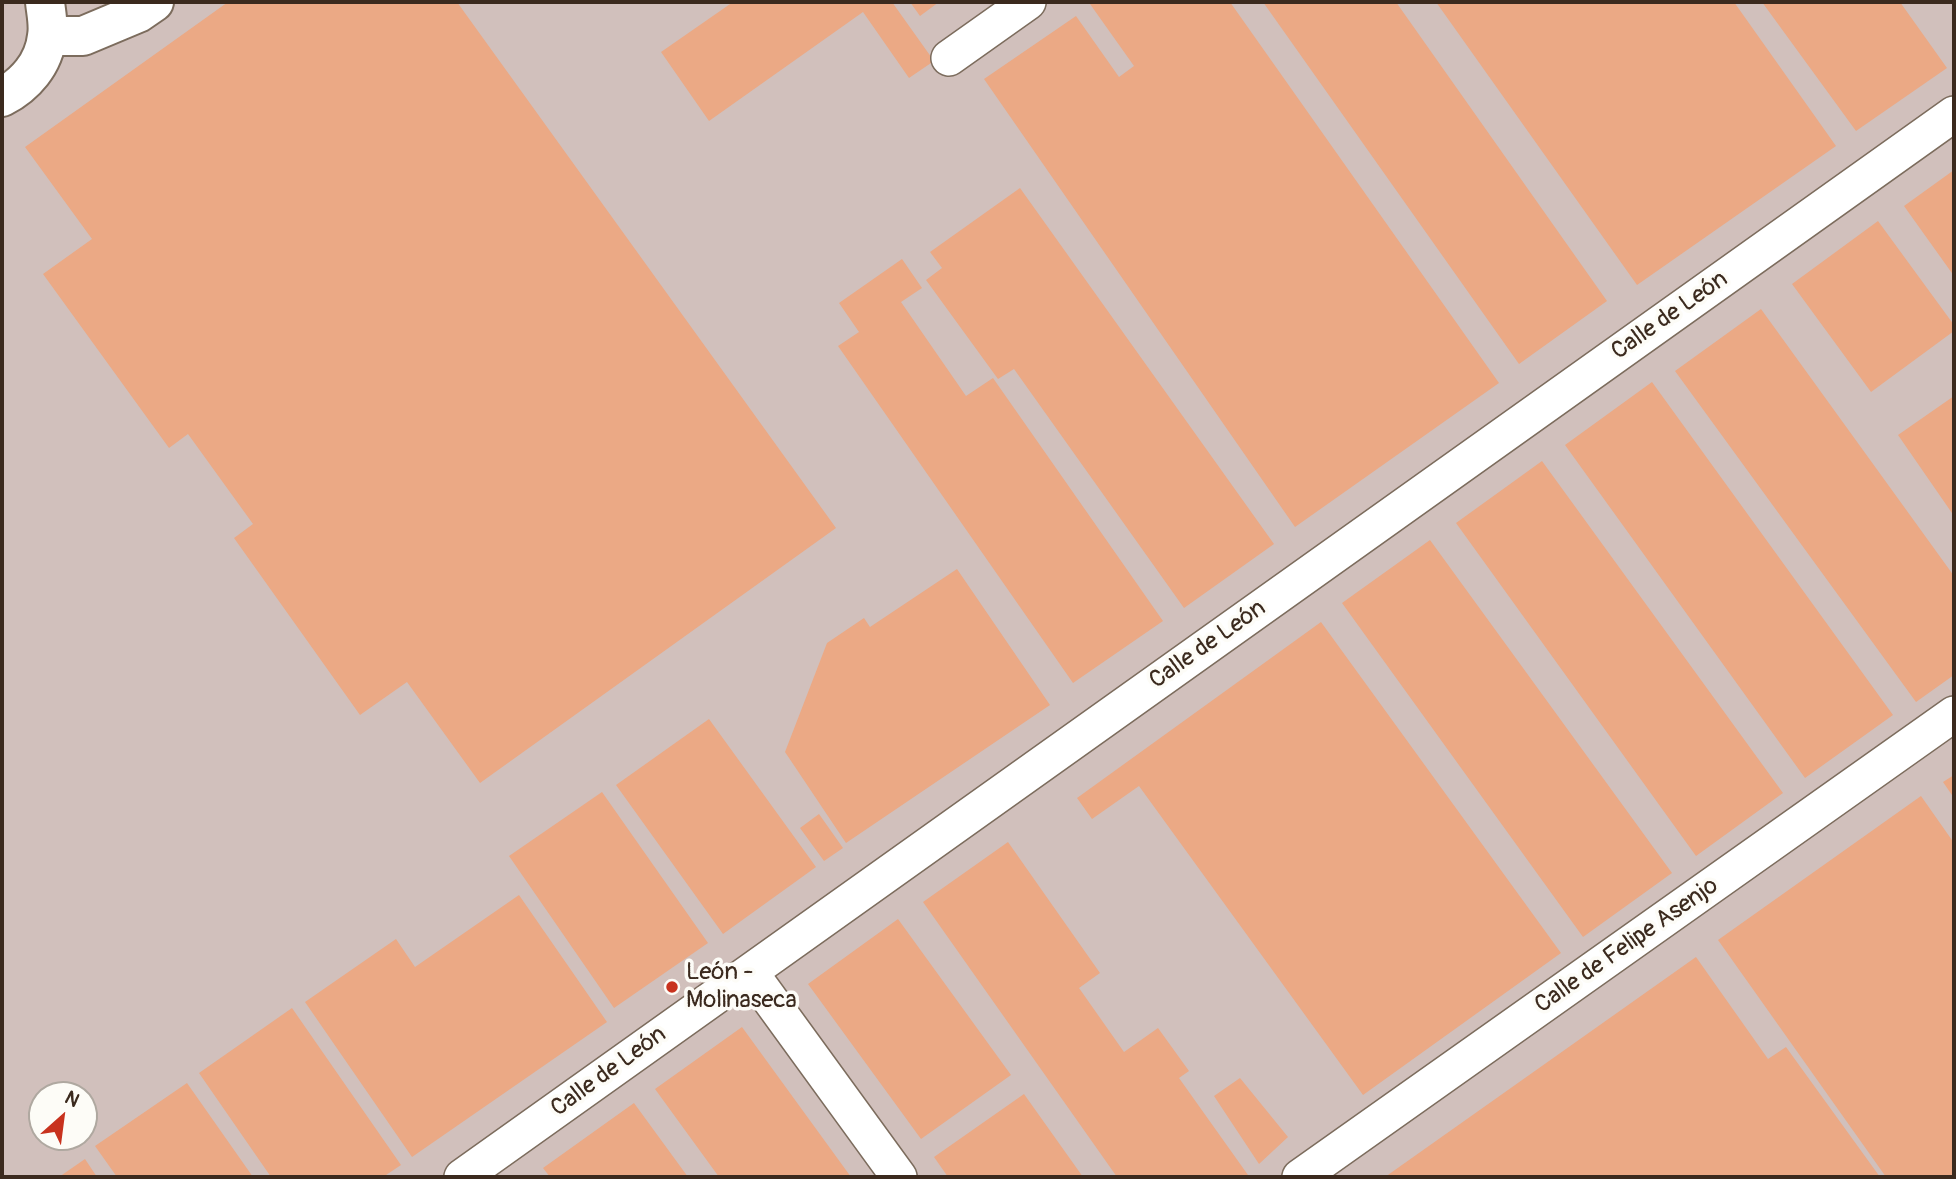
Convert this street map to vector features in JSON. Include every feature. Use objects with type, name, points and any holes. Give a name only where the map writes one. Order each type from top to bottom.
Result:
[{"type":"street","points":[[2,97],[19,88],[38,65],[46,19],[83,36],[138,13],[153,2]]},
{"type":"street","points":[[949,58],[1028,2]]},
{"type":"street","name":"Calle de León","points":[[462,1177],[1954,114]]},
{"type":"street","name":"Calle de Felipe Asenjo","points":[[1300,1177],[1954,714]]},
{"type":"street","points":[[750,972],[899,1177]]},
{"type":"shaded area","points":[[2,2],[1954,2],[1954,1177],[2,1177]]},
{"type":"building","points":[[228,2],[457,2],[836,528],[480,783],[407,682],[360,715],[234,538],[253,524],[188,434],[169,448],[43,274],[92,239],[25,147]]},
{"type":"building","points":[[733,2],[892,2],[934,61],[909,78],[863,12],[709,121],[661,52]]},
{"type":"building","points":[[910,2],[939,2],[920,16]]},
{"type":"building","points":[[1230,2],[1499,383],[1295,527],[984,79],[1076,16],[1119,77],[1134,66],[1090,4]]},
{"type":"building","points":[[1263,2],[1396,2],[1607,301],[1519,364]]},
{"type":"building","points":[[1436,2],[1734,2],[1836,146],[1637,285]]},
{"type":"building","points":[[1762,2],[1900,2],[1947,68],[1856,131]]},
{"type":"building","points":[[1954,170],[1954,276],[1904,206]]},
{"type":"building","points":[[1020,188],[1274,544],[1184,608],[1014,369],[998,379],[926,280],[942,268],[930,252]]},
{"type":"building","points":[[1878,221],[1954,325],[1954,331],[1871,392],[1792,284]]},
{"type":"building","points":[[902,259],[922,288],[901,302],[966,396],[993,378],[1163,621],[1073,683],[838,346],[859,332],[839,303]]},
{"type":"building","points":[[1761,309],[1954,576],[1954,675],[1916,702],[1675,371]]},
{"type":"building","points":[[1652,382],[1893,715],[1805,778],[1565,445]]},
{"type":"building","points":[[1954,396],[1954,516],[1898,435]]},
{"type":"building","points":[[1542,461],[1783,793],[1696,856],[1456,523]]},
{"type":"building","points":[[1430,540],[1672,873],[1583,937],[1342,603]]},
{"type":"building","points":[[957,569],[1050,705],[846,843],[785,752],[827,643],[864,618],[870,627]]},
{"type":"building","points":[[1321,622],[1561,953],[1363,1095],[1139,786],[1092,819],[1077,798]]},
{"type":"building","points":[[709,719],[816,867],[723,934],[616,785]]},
{"type":"building","points":[[1954,775],[1954,798],[1943,782]]},
{"type":"building","points":[[602,792],[708,943],[614,1008],[509,856]]},
{"type":"building","points":[[1921,796],[1954,843],[1954,1177],[1886,1177],[1718,940]]},
{"type":"building","points":[[819,814],[843,848],[824,861],[800,828]]},
{"type":"building","points":[[1008,842],[1100,973],[1079,988],[1124,1052],[1158,1028],[1189,1071],[1179,1078],[1248,1175],[1117,1177],[923,902]]},
{"type":"building","points":[[519,895],[607,1022],[412,1157],[305,1002],[396,939],[415,967]]},
{"type":"building","points":[[898,919],[1011,1075],[921,1139],[808,984]]},
{"type":"building","points":[[1696,957],[1768,1059],[1786,1047],[1880,1177],[1385,1177]]},
{"type":"building","points":[[292,1008],[401,1165],[383,1177],[271,1177],[199,1073]]},
{"type":"building","points":[[742,1027],[851,1177],[719,1177],[655,1089]]},
{"type":"building","points":[[1240,1078],[1288,1137],[1259,1164],[1214,1096]]},
{"type":"building","points":[[187,1083],[253,1177],[117,1177],[98,1150],[98,1144]]},
{"type":"building","points":[[1024,1094],[1083,1177],[948,1177],[934,1157]]},
{"type":"building","points":[[634,1103],[688,1177],[550,1177],[543,1168]]},
{"type":"building","points":[[85,1159],[97,1177],[59,1177]]},
{"type":"place","name":"León - Molinaseca","points":[[672,987]]}]
